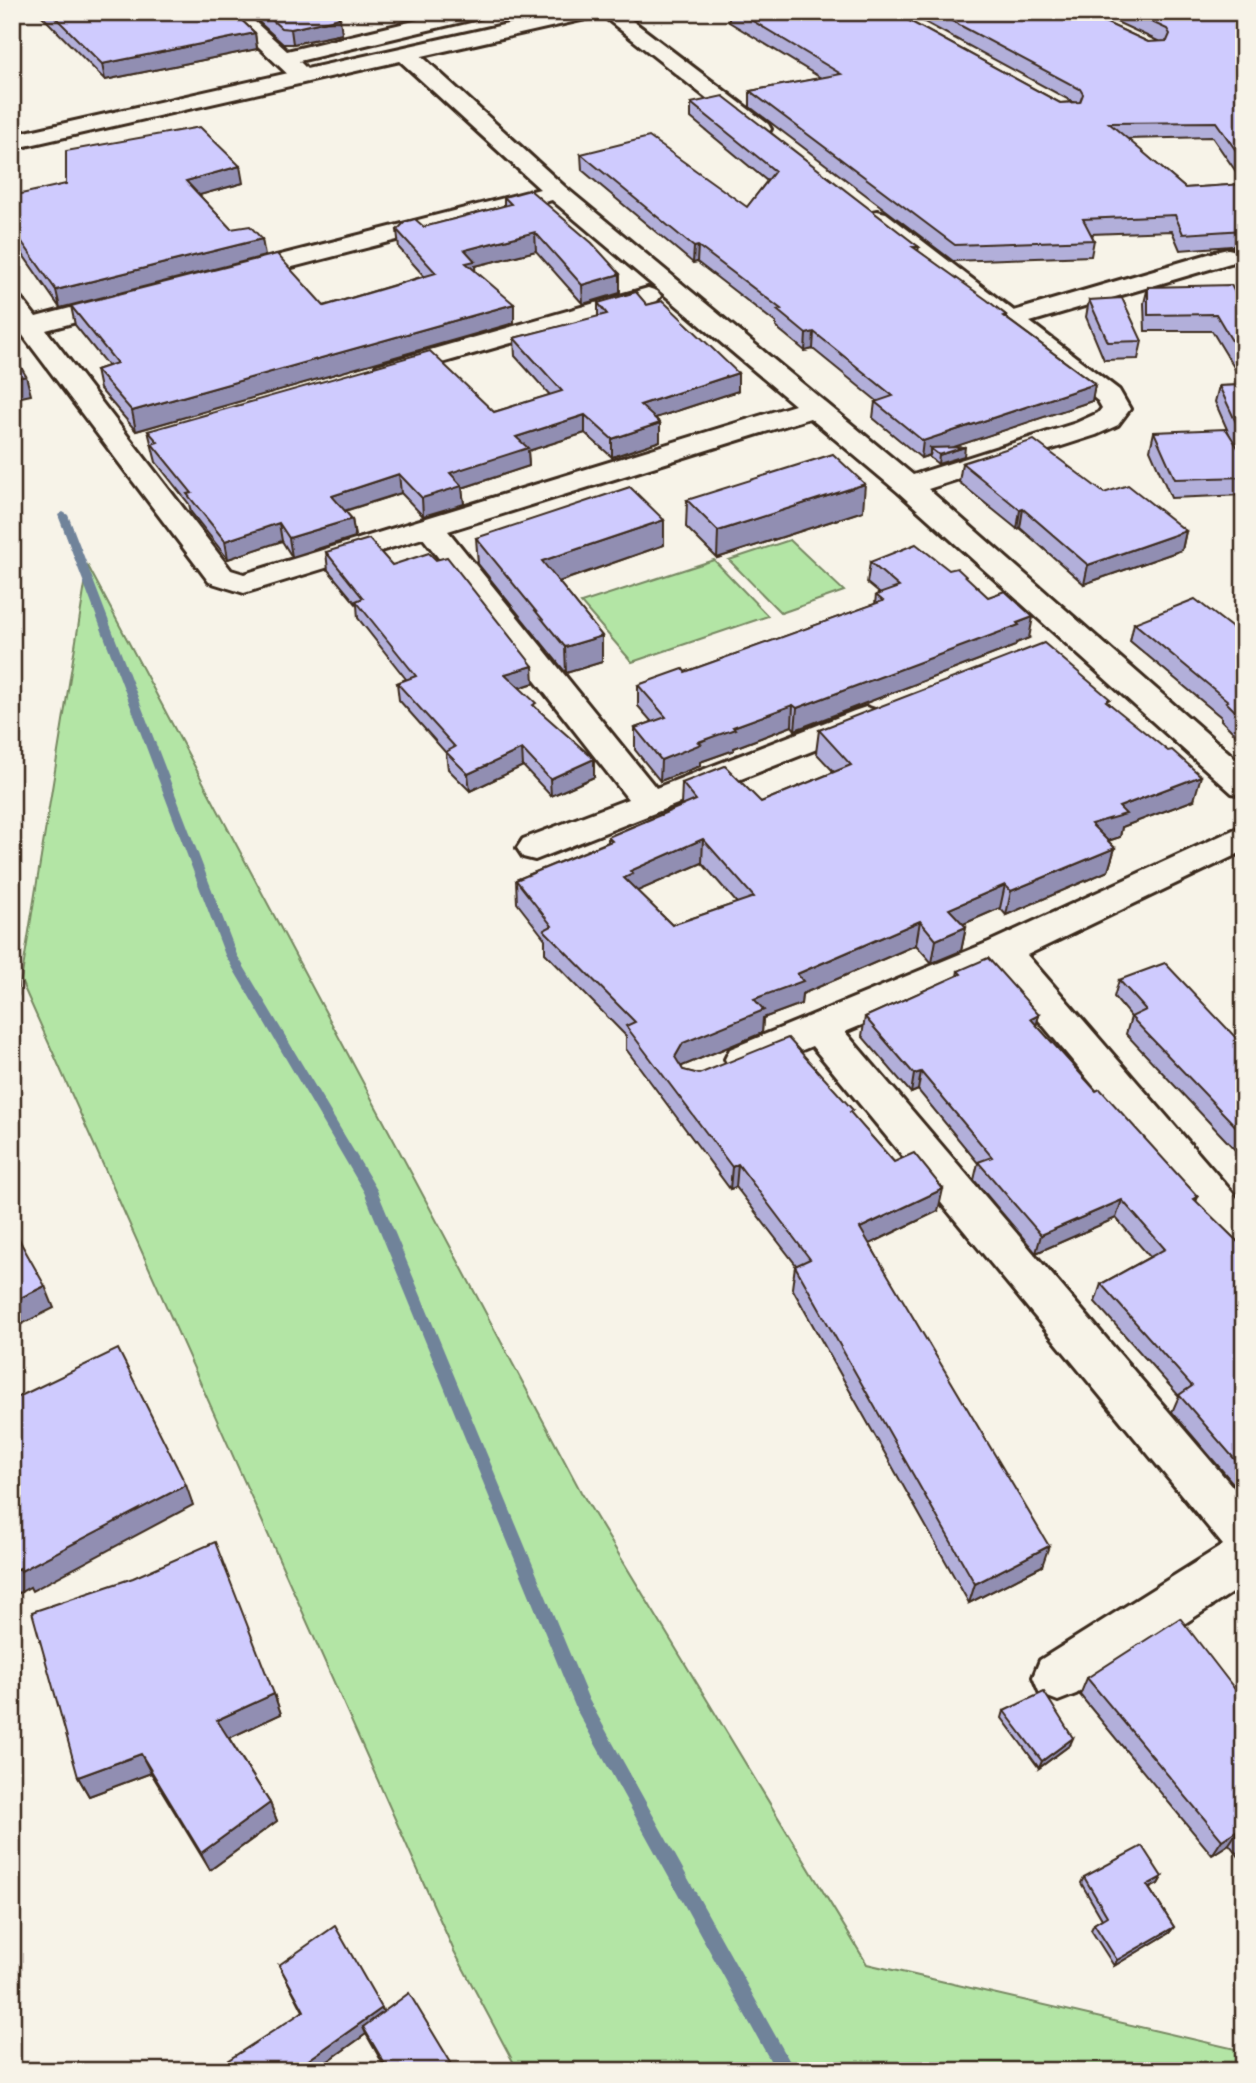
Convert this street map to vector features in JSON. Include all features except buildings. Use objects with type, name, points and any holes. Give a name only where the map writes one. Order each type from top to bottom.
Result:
[{"type":"street","points":[[232,12],[304,78]]},
{"type":"street","points":[[12,142],[590,12]]},
{"type":"street","points":[[608,12],[782,145]]},
{"type":"street","points":[[284,58],[469,13]]},
{"type":"street","points":[[407,55],[557,192],[908,486],[1064,642],[1244,785]]},
{"type":"street","points":[[206,282],[557,192]]},
{"type":"street","points":[[858,204],[1109,396],[1116,409],[1108,419],[1086,429],[908,486]]},
{"type":"street","points":[[1010,320],[1228,256]]},
{"type":"street","points":[[365,377],[673,289]]},
{"type":"street","points":[[30,326],[152,295]]},
{"type":"street","points":[[12,303],[136,442],[220,576],[244,583],[430,528],[813,408]]},
{"type":"street","points":[[430,528],[648,802]]},
{"type":"street","points":[[535,848],[895,707]]},
{"type":"street","points":[[709,1074],[1002,951],[1244,837]]},
{"type":"street","points":[[1002,951],[1244,1236]]},
{"type":"street","points":[[819,1028],[1244,1535]]},
{"type":"street","points":[[1058,1677],[1244,1558]]},
{"type":"green space","points":[[790,540],[844,591],[781,613],[729,560]]},
{"type":"green space","points":[[714,560],[768,616],[632,662],[581,603]]},
{"type":"green space","points":[[88,566],[581,1492],[867,1964],[1244,2051],[1244,2071],[518,2071],[454,1951],[21,981]]},
{"type":"waterway","points":[[63,515],[231,955],[370,1190],[583,1705],[786,2071]]}]
